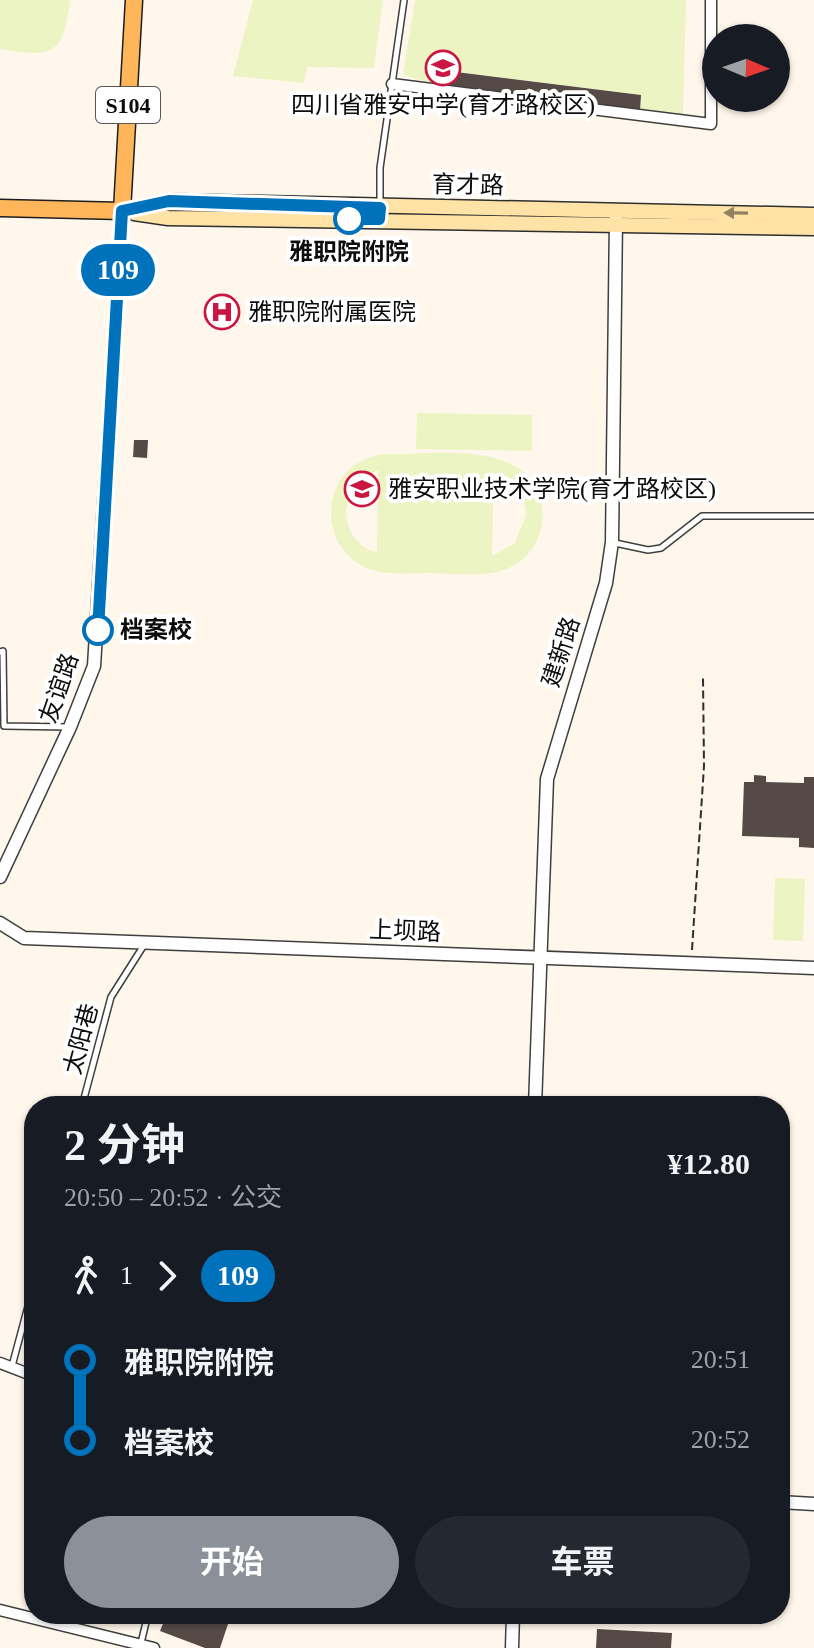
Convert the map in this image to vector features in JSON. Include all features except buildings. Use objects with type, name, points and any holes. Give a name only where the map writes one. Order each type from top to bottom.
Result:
[{"type":"main road","name":"S104","points":[[122,211],[134,0]]},
{"type":"main road","name":"育才路","points":[[0,208],[122,211],[169,201],[380,214],[616,217],[814,215]]},
{"type":"main road","name":"育才路","points":[[616,217],[814,228]]},
{"type":"street","points":[[392,84],[711,124],[711,0]]},
{"type":"street","name":"友谊路","points":[[0,877],[70,727],[94,666],[122,211]]},
{"type":"street","name":"建新路","points":[[535,1096],[547,779],[606,583],[612,542],[616,217]]},
{"type":"street","name":"上坝路","points":[[0,923],[24,938],[814,968]]},
{"type":"street","points":[[0,1363],[24,1372]]},
{"type":"street","points":[[790,1503],[814,1504]]},
{"type":"street","points":[[0,1610],[24,1616]]},
{"type":"street","points":[[60,1624],[154,1648]]},
{"type":"street","points":[[512,1648],[513,1624]]},
{"type":"lane","points":[[380,214],[380,168],[404,0]]},
{"type":"lane","points":[[612,542],[648,550],[661,548],[702,516],[814,516]]},
{"type":"lane","points":[[0,652],[3,651],[4,726],[70,727]]},
{"type":"lane","name":"太阳巷","points":[[85,1096],[111,997],[145,943]]},
{"type":"lane","points":[[12,1367],[24,1322]]},
{"type":"lane","points":[[141,1643],[146,1624]]},
{"type":"path","points":[[691,963],[704,766],[703,677]]},
{"type":"green space","points":[[0,0],[70,0],[59,43],[44,52],[0,49]]},
{"type":"green space","points":[[253,0],[383,0],[374,68],[307,67],[304,83],[233,76]]},
{"type":"green space","points":[[415,0],[686,0],[683,115],[640,111],[641,95],[448,71],[446,87],[403,75]]},
{"type":"green space","points":[[417,413],[532,415],[532,451],[416,449]]},
{"type":"green space","points":[[387,454],[477,454],[518,468],[532,482],[541,503],[540,533],[532,549],[511,567],[472,575],[389,573],[376,571],[352,559],[343,549],[332,525],[333,497],[347,472],[372,457]],"holes":[[[380,470],[378,472],[377,553],[353,536],[346,511],[355,486],[366,476]],[[490,472],[505,478],[516,488],[523,500],[526,516],[514,544],[492,556],[494,474]]]},
{"type":"green space","points":[[775,878],[805,879],[803,941],[773,940]]},
{"type":"bus line","name":"109","points":[[98,630],[122,211],[169,201],[380,208],[379,219],[349,219]]},
{"type":"place","name":"四川省雅安中学(育才路校区)","points":[[443,68]]},
{"type":"place","name":"雅职院附院","points":[[349,219]]},
{"type":"place","name":"雅职院附属医院","points":[[222,312]]},
{"type":"place","name":"雅安职业技术学院(育才路校区)","points":[[362,489]]},
{"type":"place","name":"档案校","points":[[98,630]]}]
